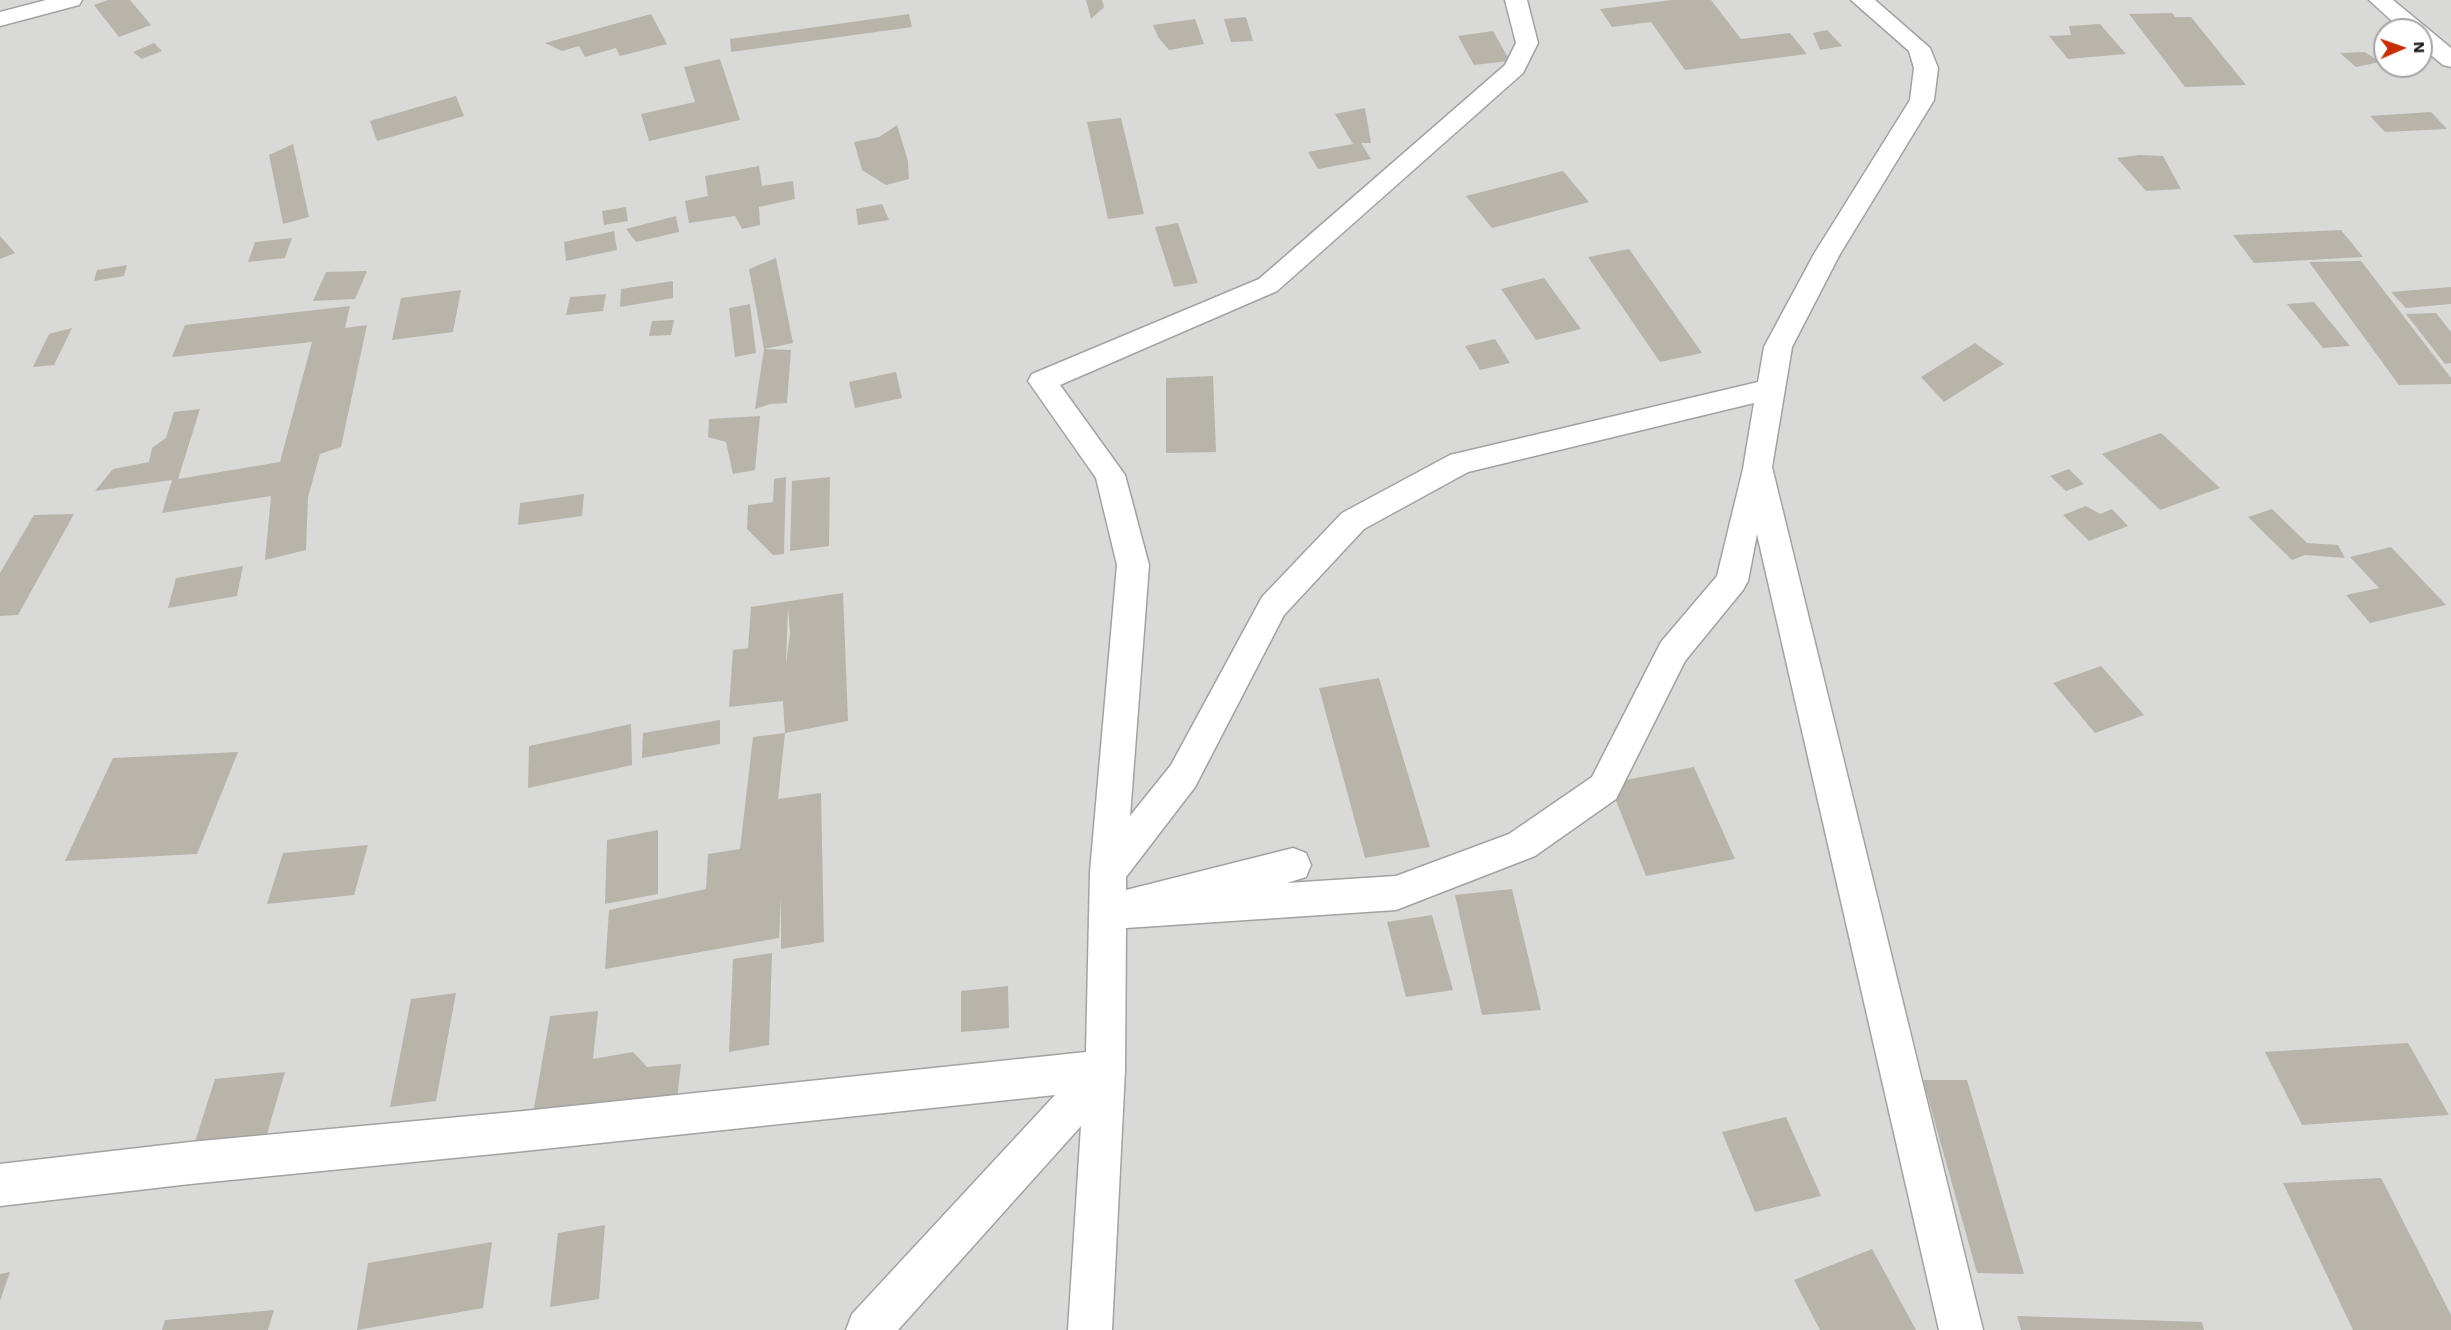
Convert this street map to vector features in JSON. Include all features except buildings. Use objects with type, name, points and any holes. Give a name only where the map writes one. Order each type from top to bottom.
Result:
[{"type":"street","points":[[0,19],[71,0]]},
{"type":"street","points":[[1090,1330],[1105,1070],[1108,872],[1133,566],[1110,475],[1042,381],[1268,285],[1515,68],[1527,43],[1516,0]]},
{"type":"street","points":[[1107,912],[1396,893],[1522,845],[1604,788],[1673,652],[1732,581],[1757,467],[1778,347],[1827,254],[1922,100],[1926,68],[1919,48],[1862,0]]},
{"type":"street","points":[[2380,0],[2401,18]]},
{"type":"street","points":[[2433,45],[2451,60]]},
{"type":"street","points":[[1108,872],[1183,776],[1273,606],[1353,521],[1460,463],[1771,389]]},
{"type":"street","points":[[1757,467],[1961,1330]]},
{"type":"street","points":[[1107,912],[1293,866]]},
{"type":"street","points":[[0,1185],[190,1163],[536,1130],[1105,1070]]},
{"type":"street","points":[[868,1330],[1105,1070]]},
{"type":"shaded area","points":[[0,0],[2451,0],[2451,1330],[0,1330]]}]
